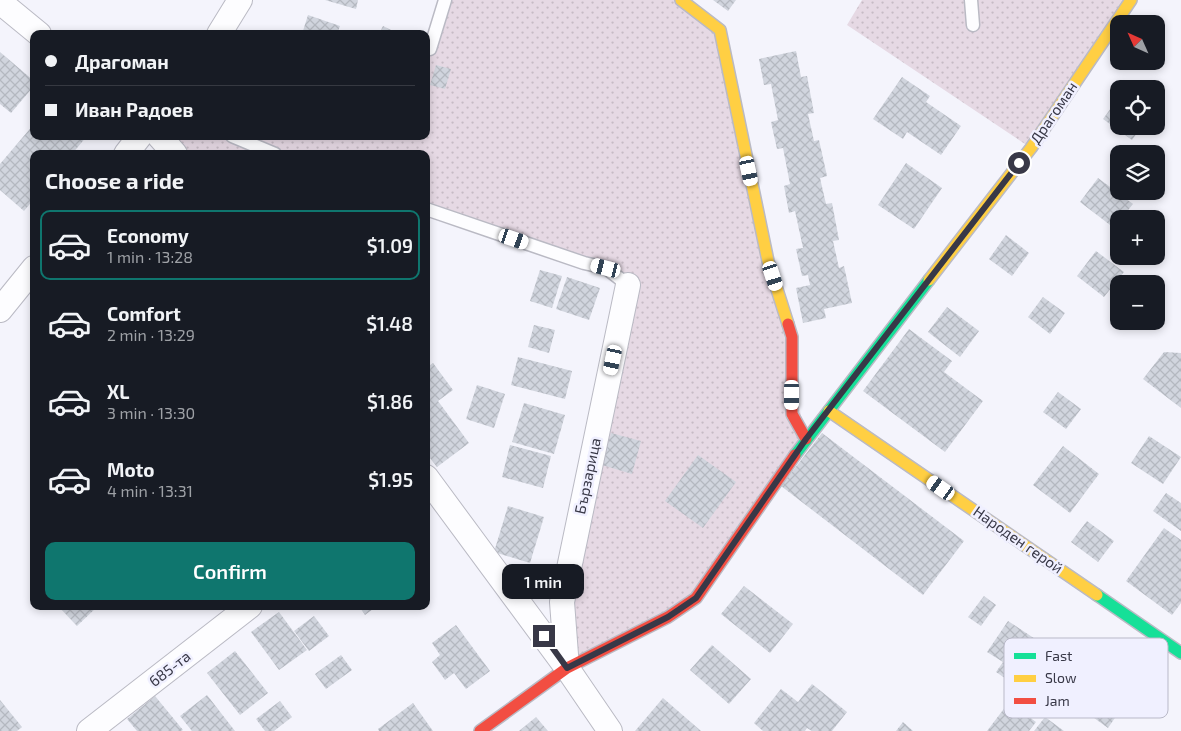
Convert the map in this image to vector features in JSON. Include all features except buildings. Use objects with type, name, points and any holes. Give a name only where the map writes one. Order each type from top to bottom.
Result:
[{"type":"street","points":[[221,30],[240,0]]},
{"type":"street","points":[[681,0],[720,30],[768,260],[792,337],[792,414],[806,439]]},
{"type":"street","name":"Драгоман","points":[[480,731],[567,668],[668,617],[696,598],[806,439],[1031,148],[1131,0]]},
{"type":"street","points":[[0,2],[34,30]]},
{"type":"street","points":[[129,150],[137,140]]},
{"type":"street","points":[[163,140],[171,150]]},
{"type":"street","points":[[0,310],[30,273]]},
{"type":"street","name":"Бързарица","points":[[567,668],[562,602],[628,285]]},
{"type":"street","name":"Народен герой","points":[[829,411],[1159,638]]},
{"type":"street","points":[[430,482],[567,668],[610,731]]},
{"type":"street","name":"685-та","points":[[89,731],[245,610]]},
{"type":"street","name":"Народен герой","points":[[1168,644],[1181,653]]},
{"type":"lane","points":[[430,49],[445,0]]},
{"type":"lane","points":[[971,0],[973,25]]},
{"type":"lane","points":[[241,140],[265,150]]},
{"type":"lane","points":[[430,211],[584,263],[606,268],[628,285]]},
{"type":"shaded area","points":[[445,0],[681,0],[720,30],[806,439],[696,598],[567,668],[562,602],[628,285],[606,268],[430,210],[430,150],[171,150],[163,140],[430,140],[430,50]]},
{"type":"shaded area","points":[[862,0],[1131,0],[1121,15],[1110,15],[1110,31],[1031,148],[847,25]]},
{"type":"traffic: fast","points":[[795,455],[929,280]]},
{"type":"traffic: fast","points":[[1097,595],[1159,638]]},
{"type":"traffic: fast","points":[[1168,644],[1181,653]]},
{"type":"traffic: slow","points":[[681,0],[720,30],[768,261],[788,324]]},
{"type":"traffic: slow","points":[[929,280],[1031,148],[1131,0]]},
{"type":"traffic: slow","points":[[829,411],[1097,595]]},
{"type":"traffic: jam","points":[[788,324],[792,337],[792,414],[806,439]]},
{"type":"traffic: jam","points":[[480,731],[567,668],[668,617],[696,598],[795,455]]},
{"type":"route","points":[[544,636],[567,668],[668,617],[696,598],[806,439],[1019,163]]}]
